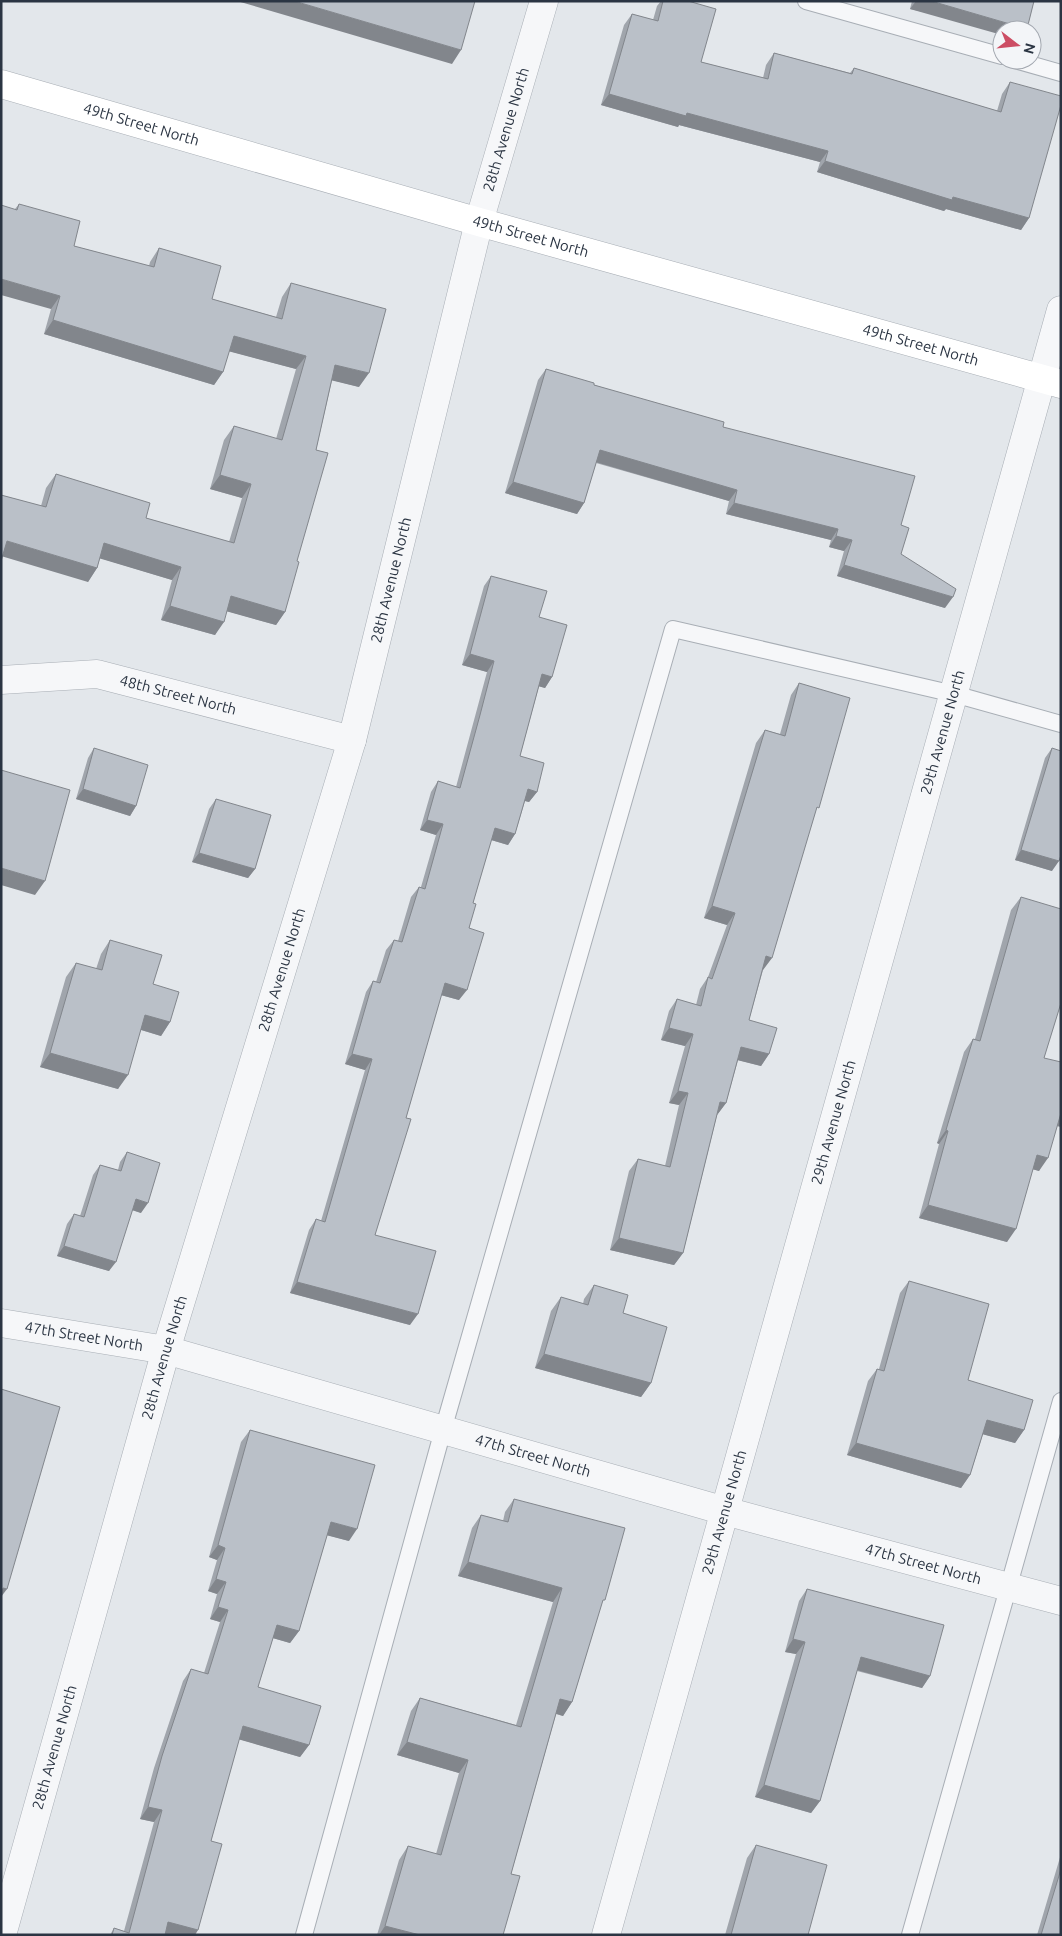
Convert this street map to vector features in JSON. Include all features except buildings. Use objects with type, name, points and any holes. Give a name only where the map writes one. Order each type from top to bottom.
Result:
[{"type":"main road","name":"49th Street North","points":[[1,84],[479,222],[1051,382]]},
{"type":"street","name":"28th Avenue North","points":[[2,1935],[166,1350],[352,740],[479,222],[544,1]]},
{"type":"street","name":"29th Avenue North","points":[[606,1935],[954,694],[1051,382],[1061,310]]},
{"type":"street","name":"48th Street North","points":[[1,680],[97,674],[352,740]]},
{"type":"street","name":"47th Street North","points":[[1,1324],[166,1350],[725,1511],[1061,1601]]},
{"type":"lane","points":[[806,1],[849,7],[992,53]]},
{"type":"lane","points":[[1042,68],[1061,73]]},
{"type":"lane","points":[[304,1935],[443,1430],[673,629],[954,694],[1061,724]]},
{"type":"lane","points":[[910,1935],[1061,1401]]}]
